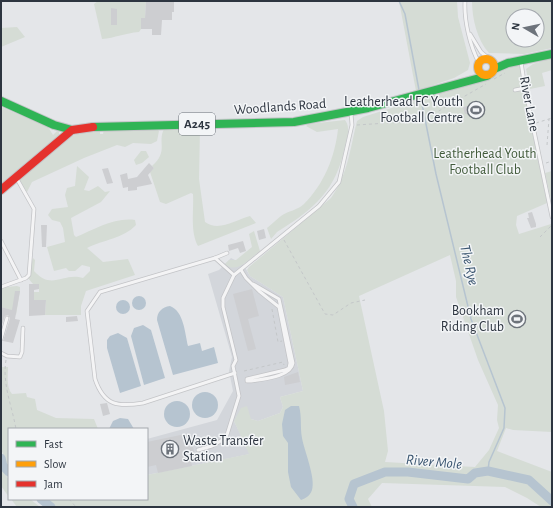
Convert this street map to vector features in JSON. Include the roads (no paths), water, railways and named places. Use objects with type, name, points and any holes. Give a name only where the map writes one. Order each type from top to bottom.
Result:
[{"type":"main road","points":[[489,59],[494,64],[494,69],[492,74],[487,76],[482,74],[479,65],[482,59],[489,59],[519,61],[532,60],[552,54]]},
{"type":"main road","points":[[494,69],[502,65],[519,61]]},
{"type":"main road","name":"Woodlands Road","points":[[457,83],[479,65]]},
{"type":"main road","name":"Woodlands Road","points":[[72,130],[88,127],[109,126],[294,122],[351,113],[487,76]]},
{"type":"main road","points":[[1,101],[54,125],[72,130]]},
{"type":"main road","points":[[1,190],[72,130]]},
{"type":"lane","points":[[465,1],[466,22],[473,50],[479,65]]},
{"type":"lane","points":[[469,32],[481,52],[489,59]]},
{"type":"lane","name":"River Lane","points":[[519,61],[552,217]]},
{"type":"lane","points":[[515,90],[525,88]]},
{"type":"lane","points":[[198,450],[212,446],[226,438],[239,396],[233,366],[236,360],[223,307],[223,298],[234,275],[319,206],[339,182],[352,125],[351,113]]},
{"type":"lane","points":[[1,287],[21,280],[29,275],[34,209],[16,178]]},
{"type":"lane","points":[[1,241],[21,280]]},
{"type":"lane","points":[[227,253],[215,258],[100,292],[87,311],[95,379],[98,389],[106,399],[116,405],[128,406],[197,387],[235,373]]},
{"type":"lane","points":[[215,258],[234,275]]},
{"type":"lane","points":[[241,270],[246,278],[253,284],[276,303],[279,306],[290,363],[289,368],[250,377],[247,381],[288,372],[292,368],[293,363],[279,299],[253,284]]},
{"type":"lane","points":[[276,303],[279,304],[280,301]]},
{"type":"lane","points":[[1,339],[7,318]]},
{"type":"lane","points":[[1,353],[7,356],[20,357],[22,352],[23,328]]},
{"type":"waterway","name":"The Rye","points":[[399,1],[405,14],[419,90]]},
{"type":"waterway","name":"The Rye","points":[[422,104],[436,174],[471,319],[505,408],[504,428],[489,462],[488,471]]},
{"type":"waterway","name":"River Mole","points":[[1,458],[3,466],[8,471]]},
{"type":"waterway","name":"River Mole","points":[[353,507],[349,499],[354,484],[385,472],[408,472],[468,479],[475,473],[488,471],[529,480],[552,501]]},
{"type":"waterway","name":"River Mole","points":[[42,500],[51,507]]},
{"type":"place","name":"Leatherhead FC Youth Football Centre","points":[[476,110]]},
{"type":"place","name":"Bookham Riding Club","points":[[517,319]]},
{"type":"place","name":"Waste Transfer Station","points":[[170,449]]},
{"type":"park label","name":"Leatherhead Youth Football Club","points":[[485,162]]}]
